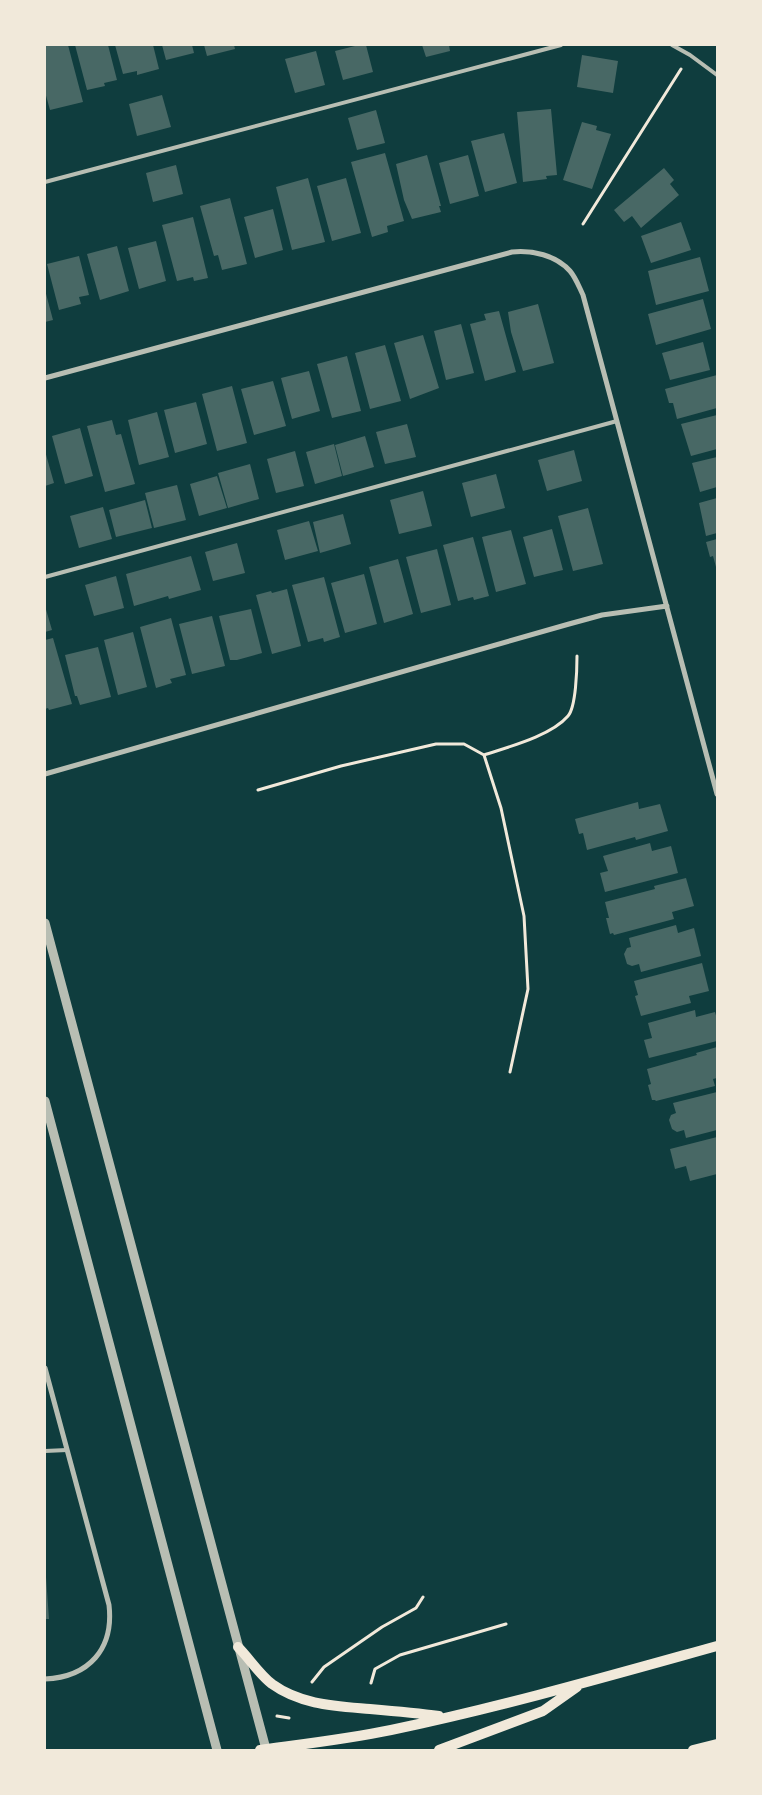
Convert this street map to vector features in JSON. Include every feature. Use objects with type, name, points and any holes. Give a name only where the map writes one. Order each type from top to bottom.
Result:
[{"type":"main road","points":[[264,1750],[390,1730],[582,1684],[717,1646]]},
{"type":"main road","points":[[238,1647],[270,1682],[288,1694],[316,1704],[450,1716]]},
{"type":"main road","points":[[439,1750],[543,1711],[582,1684]]},
{"type":"main road","points":[[693,1750],[717,1744]]},
{"type":"street","points":[[45,378],[502,254],[525,251],[542,254],[558,262],[569,270],[583,295],[717,794]]},
{"type":"street","points":[[45,774],[602,615],[667,606]]},
{"type":"street","points":[[45,923],[264,1750]]},
{"type":"street","points":[[45,1101],[217,1750]]},
{"type":"street","points":[[45,1368],[109,1604],[111,1619],[104,1645],[83,1670],[57,1679],[45,1679]]},
{"type":"lane","points":[[45,182],[560,45]]},
{"type":"lane","points":[[672,45],[690,55],[717,75]]},
{"type":"lane","points":[[45,577],[617,422]]},
{"type":"lane","points":[[45,1451],[67,1450]]},
{"type":"path","points":[[583,224],[690,55]]},
{"type":"path","points":[[258,790],[341,766],[436,744],[464,744],[484,754],[514,746],[548,731],[569,716],[576,685],[577,656]]},
{"type":"path","points":[[484,754],[501,808],[524,916],[528,988],[510,1072]]},
{"type":"path","points":[[312,1683],[324,1667],[382,1627],[416,1608],[423,1597]]},
{"type":"path","points":[[371,1683],[375,1669],[400,1654],[506,1624]]},
{"type":"path","points":[[272,1716],[289,1718],[291,1727]]},
{"type":"building","points":[[45,45],[68,45],[83,102],[50,110],[45,92]]},
{"type":"building","points":[[75,45],[108,45],[117,80],[104,83],[105,86],[87,90]]},
{"type":"building","points":[[115,45],[153,45],[159,69],[137,75],[137,71],[123,74]]},
{"type":"building","points":[[162,45],[192,45],[194,53],[166,60]]},
{"type":"building","points":[[204,45],[234,45],[235,49],[207,56]]},
{"type":"building","points":[[366,45],[373,72],[343,80],[335,51]]},
{"type":"building","points":[[422,45],[449,45],[450,51],[426,57]]},
{"type":"building","points":[[316,51],[325,85],[295,93],[285,59]]},
{"type":"building","points":[[582,55],[618,61],[613,93],[577,87]]},
{"type":"building","points":[[162,95],[171,127],[137,136],[129,104]]},
{"type":"building","points":[[551,109],[557,175],[546,176],[547,179],[523,182],[517,112]]},
{"type":"building","points":[[376,110],[385,143],[357,150],[348,118]]},
{"type":"building","points":[[582,122],[597,126],[596,130],[611,134],[592,189],[563,180]]},
{"type":"building","points":[[504,133],[517,183],[485,192],[471,141]]},
{"type":"building","points":[[385,153],[404,221],[387,226],[388,232],[372,237],[351,162]]},
{"type":"building","points":[[427,155],[441,212],[412,219],[404,200],[396,164]]},
{"type":"building","points":[[468,155],[479,196],[450,204],[439,163]]},
{"type":"building","points":[[176,165],[183,194],[153,202],[146,173]]},
{"type":"building","points":[[664,168],[674,180],[670,184],[679,195],[641,228],[632,216],[624,222],[614,210]]},
{"type":"building","points":[[308,178],[325,242],[292,250],[276,187]]},
{"type":"building","points":[[346,178],[361,233],[332,241],[317,186]]},
{"type":"building","points":[[230,198],[247,264],[222,270],[218,255],[214,256],[200,206]]},
{"type":"building","points":[[273,209],[283,250],[255,258],[244,217]]},
{"type":"building","points":[[193,217],[208,278],[194,281],[193,277],[177,281],[162,225]]},
{"type":"building","points":[[681,222],[691,250],[651,263],[641,236]]},
{"type":"building","points":[[156,241],[166,281],[139,289],[128,248]]},
{"type":"building","points":[[117,246],[129,291],[100,300],[87,254]]},
{"type":"building","points":[[79,256],[89,295],[79,297],[81,304],[59,310],[47,264]]},
{"type":"building","points":[[700,257],[709,291],[656,305],[648,271]]},
{"type":"building","points":[[45,290],[53,320],[45,322]]},
{"type":"building","points":[[703,299],[711,329],[656,345],[648,314]]},
{"type":"building","points":[[538,304],[554,363],[523,371],[511,332],[508,312]]},
{"type":"building","points":[[499,311],[516,372],[485,381],[470,324],[486,320],[484,314]]},
{"type":"building","points":[[461,324],[474,373],[446,380],[434,331]]},
{"type":"building","points":[[423,335],[439,388],[410,399],[394,343]]},
{"type":"building","points":[[703,342],[710,370],[670,380],[662,353]]},
{"type":"building","points":[[385,345],[401,401],[370,409],[355,353]]},
{"type":"building","points":[[347,356],[361,411],[332,418],[317,364]]},
{"type":"building","points":[[309,371],[320,411],[292,419],[281,378]]},
{"type":"building","points":[[717,375],[717,408],[677,419],[673,403],[669,403],[665,389]]},
{"type":"building","points":[[273,381],[286,426],[254,435],[241,389]]},
{"type":"building","points":[[232,386],[247,443],[217,451],[202,394]]},
{"type":"building","points":[[196,402],[207,444],[175,453],[164,410]]},
{"type":"building","points":[[157,412],[169,457],[139,465],[128,420]]},
{"type":"building","points":[[717,415],[717,449],[691,456],[681,424]]},
{"type":"building","points":[[112,420],[116,435],[121,434],[135,484],[105,492],[87,426]]},
{"type":"building","points":[[407,424],[416,457],[385,464],[376,432]]},
{"type":"building","points":[[80,428],[93,476],[65,484],[52,436]]},
{"type":"building","points":[[365,436],[374,467],[343,476],[335,445]]},
{"type":"building","points":[[334,444],[342,476],[315,484],[306,452]]},
{"type":"building","points":[[574,450],[582,481],[547,491],[538,460]]},
{"type":"building","points":[[45,451],[54,483],[45,486]]},
{"type":"building","points":[[295,451],[304,486],[276,493],[267,459]]},
{"type":"building","points":[[717,457],[717,487],[700,492],[692,463]]},
{"type":"building","points":[[250,464],[259,499],[228,508],[218,473]]},
{"type":"building","points":[[496,474],[505,508],[471,517],[462,483]]},
{"type":"building","points":[[217,476],[227,508],[199,516],[190,484]]},
{"type":"building","points":[[177,485],[186,520],[154,528],[145,493]]},
{"type":"building","points":[[423,491],[432,526],[399,534],[390,500]]},
{"type":"building","points":[[717,498],[717,533],[706,536],[699,503]]},
{"type":"building","points":[[145,500],[152,528],[116,537],[109,510]]},
{"type":"building","points":[[103,507],[112,539],[79,548],[70,516]]},
{"type":"building","points":[[588,508],[603,564],[573,571],[558,516]]},
{"type":"building","points":[[343,514],[351,544],[320,553],[313,522]]},
{"type":"building","points":[[309,521],[318,551],[285,560],[277,530]]},
{"type":"building","points":[[552,529],[563,570],[534,577],[523,537]]},
{"type":"building","points":[[511,530],[526,584],[496,592],[482,537]]},
{"type":"building","points":[[473,537],[489,596],[474,600],[473,597],[458,601],[443,545]]},
{"type":"building","points":[[717,539],[716,567],[713,556],[710,557],[706,542]]},
{"type":"building","points":[[237,543],[245,573],[213,581],[205,552]]},
{"type":"building","points":[[437,549],[451,605],[421,613],[406,557]]},
{"type":"building","points":[[191,556],[201,590],[169,599],[168,596],[134,606],[126,574]]},
{"type":"building","points":[[398,559],[413,614],[384,623],[369,567]]},
{"type":"building","points":[[364,574],[377,624],[345,633],[331,583]]},
{"type":"building","points":[[116,576],[124,608],[94,616],[85,585]]},
{"type":"building","points":[[324,577],[340,637],[324,642],[323,638],[308,642],[292,585]]},
{"type":"building","points":[[287,589],[301,646],[272,654],[256,595]]},
{"type":"building","points":[[45,606],[52,630],[45,632]]},
{"type":"building","points":[[251,609],[262,653],[230,660],[219,616]]},
{"type":"building","points":[[212,616],[225,666],[192,674],[179,624]]},
{"type":"building","points":[[171,618],[186,675],[170,679],[172,683],[156,688],[140,627]]},
{"type":"building","points":[[133,632],[147,687],[118,695],[104,640]]},
{"type":"building","points":[[53,638],[72,704],[49,710],[48,708],[45,709],[45,640]]},
{"type":"building","points":[[98,647],[111,697],[80,705],[77,696],[75,696],[65,655]]},
{"type":"building","points":[[638,802],[639,809],[660,804],[668,831],[636,840],[635,837],[587,850],[583,833],[579,834],[575,819]]},
{"type":"building","points":[[650,843],[652,851],[671,846],[678,873],[605,892],[600,873],[608,871],[603,856]]},
{"type":"building","points":[[686,878],[694,906],[672,912],[674,919],[614,935],[613,933],[610,934],[605,902],[655,889],[654,886]]},
{"type":"building","points":[[676,925],[678,933],[694,928],[701,956],[641,972],[639,964],[632,966],[627,964],[624,954],[627,948],[631,947],[629,938]]},
{"type":"building","points":[[702,963],[709,991],[689,996],[691,1003],[641,1016],[635,996],[638,995],[634,981]]},
{"type":"building","points":[[695,1010],[696,1017],[715,1012],[717,1019],[717,1041],[649,1058],[644,1040],[652,1038],[648,1023]]},
{"type":"building","points":[[717,1047],[717,1078],[713,1079],[715,1086],[656,1101],[652,1100],[648,1085],[651,1084],[647,1069],[697,1055],[696,1053]]},
{"type":"building","points":[[717,1092],[717,1130],[686,1138],[684,1130],[677,1132],[672,1129],[669,1120],[671,1115],[676,1113],[673,1103]]},
{"type":"building","points":[[717,1137],[717,1174],[690,1181],[686,1166],[675,1169],[670,1149]]},
{"type":"building","points":[[46,1577],[49,1619],[45,1619]]}]
